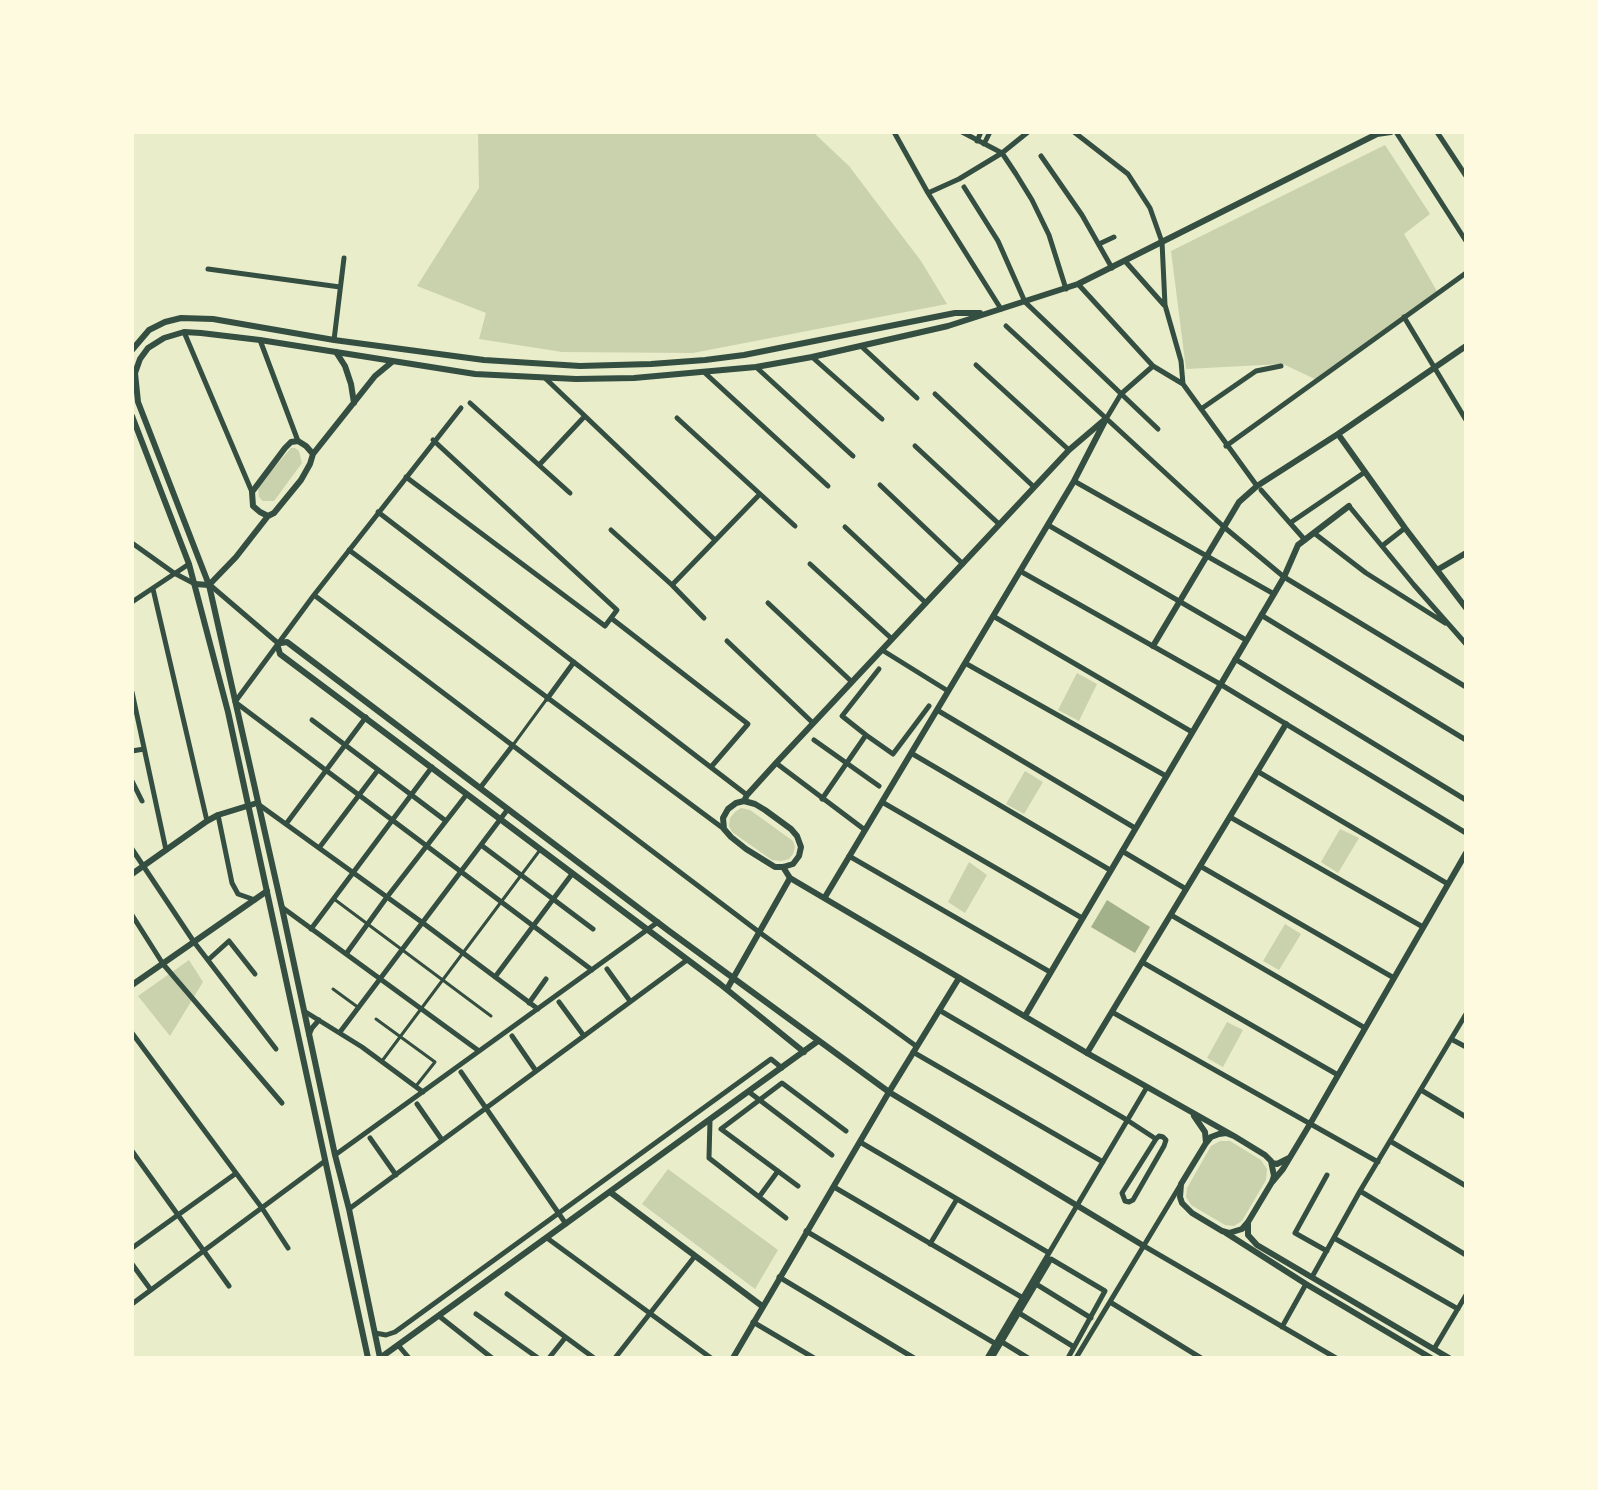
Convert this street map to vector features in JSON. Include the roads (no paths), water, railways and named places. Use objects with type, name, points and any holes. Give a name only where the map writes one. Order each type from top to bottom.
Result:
[{"type":"street","points":[[894,132],[928,193],[1001,309]]},
{"type":"street","points":[[962,132],[1002,153],[1032,200],[1049,235],[1066,289]]},
{"type":"street","points":[[977,141],[981,132]]},
{"type":"street","points":[[984,144],[990,132]]},
{"type":"street","points":[[928,193],[959,179],[1002,153],[1028,132]]},
{"type":"street","points":[[1074,132],[1128,174],[1150,208],[1162,242],[1165,305],[1181,361],[1183,384]]},
{"type":"street","points":[[818,1041],[380,1358],[209,585],[135,404],[135,373],[148,348],[164,338],[184,332],[260,340],[475,374],[576,379],[634,378],[756,367],[948,326],[1066,289],[1377,134],[1394,132],[1466,241]]},
{"type":"street","points":[[1437,132],[1463,166],[1466,176]]},
{"type":"street","points":[[1041,156],[1082,215],[1112,268]]},
{"type":"street","points":[[964,187],[998,241],[1025,302],[1158,429]]},
{"type":"street","points":[[1099,244],[1114,237]]},
{"type":"street","points":[[334,340],[344,258]]},
{"type":"street","points":[[1125,261],[1165,305]]},
{"type":"street","points":[[208,269],[340,287]]},
{"type":"street","points":[[1226,446],[1466,273]]},
{"type":"street","points":[[1078,284],[1153,366],[1183,384],[1226,446],[1305,540]]},
{"type":"street","points":[[132,350],[149,330],[181,318],[213,319],[334,340],[484,360],[580,366],[651,364],[744,355],[955,313],[987,313]]},
{"type":"street","points":[[1404,317],[1466,420]]},
{"type":"street","points":[[1006,326],[1224,527],[1284,577],[1466,687]]},
{"type":"street","points":[[184,332],[252,492],[253,506],[268,516]]},
{"type":"street","points":[[260,340],[298,441],[313,454]]},
{"type":"street","points":[[861,346],[917,398]]},
{"type":"street","points":[[1153,646],[1239,502],[1466,346]]},
{"type":"street","points":[[336,352],[345,366],[354,403]]},
{"type":"street","points":[[812,357],[882,419]]},
{"type":"street","points":[[209,585],[268,516],[274,513],[301,480],[313,454],[375,376],[392,362]]},
{"type":"street","points":[[976,365],[1069,450]]},
{"type":"street","points":[[825,897],[1074,481],[1121,394],[1153,366]]},
{"type":"street","points":[[1201,409],[1256,371],[1281,366]]},
{"type":"street","points":[[756,367],[853,456]]},
{"type":"street","points":[[705,373],[828,486]]},
{"type":"street","points":[[545,378],[715,540]]},
{"type":"street","points":[[935,394],[1034,487]]},
{"type":"street","points":[[470,403],[570,493]]},
{"type":"street","points":[[235,702],[433,440],[461,408]]},
{"type":"street","points":[[132,416],[189,564],[228,712],[368,1358]]},
{"type":"street","points":[[540,464],[584,417]]},
{"type":"street","points":[[677,418],[795,526]]},
{"type":"street","points":[[724,829],[723,818],[728,809],[745,798],[1069,450],[1106,419]]},
{"type":"street","points":[[1338,434],[1466,608]]},
{"type":"street","points":[[406,477],[605,626],[617,610],[433,440]]},
{"type":"street","points":[[252,492],[285,448],[291,442],[298,441]]},
{"type":"street","points":[[915,446],[999,524]]},
{"type":"street","points":[[1290,523],[1365,472]]},
{"type":"street","points":[[1074,481],[1274,594]]},
{"type":"street","points":[[880,485],[963,564]]},
{"type":"street","points":[[672,585],[760,494]]},
{"type":"street","points":[[1025,1016],[1284,577],[1298,545],[1349,506],[1466,644]]},
{"type":"street","points":[[349,550],[724,829],[761,860],[775,867],[793,864],[801,847],[791,829],[745,798],[711,767],[378,512]]},
{"type":"street","points":[[1048,525],[1246,640]]},
{"type":"street","points":[[845,527],[926,603]]},
{"type":"street","points":[[1382,546],[1405,528]]},
{"type":"street","points":[[611,530],[704,618]]},
{"type":"street","points":[[1314,533],[1366,573],[1451,626]]},
{"type":"street","points":[[132,543],[174,573],[195,584],[209,585],[279,645],[280,654],[727,989],[804,1052]]},
{"type":"street","points":[[1437,570],[1466,553]]},
{"type":"street","points":[[132,602],[189,564]]},
{"type":"street","points":[[810,564],[892,639]]},
{"type":"street","points":[[1020,571],[1220,684],[1466,833]]},
{"type":"street","points":[[153,589],[207,821]]},
{"type":"street","points":[[314,595],[915,1049],[1103,1162]]},
{"type":"street","points":[[768,603],[852,682]]},
{"type":"street","points":[[1261,615],[1466,740]]},
{"type":"street","points":[[993,616],[1192,732]]},
{"type":"street","points":[[611,618],[748,724],[711,767]]},
{"type":"street","points":[[727,641],[813,723]]},
{"type":"street","points":[[279,645],[287,642],[889,1092],[1336,1358]]},
{"type":"street","points":[[882,650],[948,691]]},
{"type":"street","points":[[1235,659],[1466,800]]},
{"type":"street","points":[[480,788],[574,662]]},
{"type":"street","points":[[965,663],[1166,776]]},
{"type":"street","points":[[879,669],[842,716],[866,735],[893,754],[929,706]]},
{"type":"street","points":[[132,692],[166,850]]},
{"type":"street","points":[[235,702],[592,970]]},
{"type":"street","points":[[937,710],[1135,828]]},
{"type":"street","points":[[286,824],[366,717]]},
{"type":"street","points":[[312,720],[446,821]]},
{"type":"street","points":[[1087,1053],[1286,724]]},
{"type":"street","points":[[132,734],[141,733]]},
{"type":"street","points":[[822,799],[866,735]]},
{"type":"street","points":[[814,740],[879,786]]},
{"type":"street","points":[[132,751],[144,749]]},
{"type":"street","points":[[911,753],[1110,870]]},
{"type":"street","points":[[776,763],[865,830]]},
{"type":"street","points":[[311,929],[432,767]]},
{"type":"street","points":[[319,848],[378,770]]},
{"type":"street","points":[[1256,771],[1448,884]]},
{"type":"street","points":[[132,781],[142,801]]},
{"type":"street","points":[[346,954],[467,794]]},
{"type":"street","points":[[882,802],[1082,918]]},
{"type":"street","points":[[132,874],[207,821],[257,803],[538,1009]]},
{"type":"street","points":[[340,1032],[508,809]]},
{"type":"street","points":[[218,815],[232,883],[238,894],[255,900]]},
{"type":"street","points":[[1230,817],[1423,927]]},
{"type":"street","points":[[481,845],[593,929]]},
{"type":"street","points":[[132,849],[194,942],[276,1049]]},
{"type":"street","points":[[381,1061],[540,850]]},
{"type":"street","points":[[1122,851],[1186,889]]},
{"type":"street","points":[[1222,1231],[1236,1231],[1248,1222],[1310,1124],[1466,853]]},
{"type":"street","points":[[849,856],[1050,972]]},
{"type":"street","points":[[1200,866],[1394,978]]},
{"type":"street","points":[[783,867],[790,878],[1265,1155],[1272,1163],[1272,1182]]},
{"type":"street","points":[[495,977],[572,874]]},
{"type":"street","points":[[727,989],[790,878]]},
{"type":"street","points":[[132,985],[267,891]]},
{"type":"street","points":[[334,899],[491,1016]]},
{"type":"street","points":[[282,908],[479,1051]]},
{"type":"street","points":[[132,915],[163,964],[282,1103]]},
{"type":"street","points":[[1171,915],[1365,1028]]},
{"type":"street","points":[[132,1304],[658,922]]},
{"type":"street","points":[[208,960],[229,941],[255,974]]},
{"type":"street","points":[[349,1209],[687,960]]},
{"type":"street","points":[[1142,962],[1338,1075]]},
{"type":"street","points":[[607,969],[630,1001]]},
{"type":"street","points":[[733,1358],[959,978]]},
{"type":"street","points":[[529,1003],[546,979]]},
{"type":"street","points":[[333,989],[359,1008]]},
{"type":"street","points":[[559,1002],[584,1036]]},
{"type":"street","points":[[939,1010],[1156,1139]]},
{"type":"street","points":[[303,1011],[340,1032],[423,1092]]},
{"type":"street","points":[[1112,1012],[1378,1162]]},
{"type":"street","points":[[1312,1277],[1466,1014]]},
{"type":"street","points":[[376,1019],[435,1062],[416,1086]]},
{"type":"street","points":[[309,1036],[319,1020]]},
{"type":"street","points":[[132,1033],[262,1208],[288,1248]]},
{"type":"street","points":[[512,1036],[536,1071]]},
{"type":"street","points":[[1451,1039],[1466,1047]]},
{"type":"street","points":[[375,1333],[386,1335],[395,1332],[771,1059],[782,1068]]},
{"type":"street","points":[[461,1072],[566,1224]]},
{"type":"street","points":[[798,1186],[721,1129],[782,1083],[846,1131]]},
{"type":"street","points":[[999,1343],[1147,1087]]},
{"type":"street","points":[[1421,1090],[1466,1117]]},
{"type":"street","points":[[749,1092],[832,1155]]},
{"type":"street","points":[[417,1104],[442,1140]]},
{"type":"street","points":[[1189,1111],[1202,1126],[1206,1143]]},
{"type":"street","points":[[710,1120],[709,1158],[786,1218]]},
{"type":"street","points":[[1073,1357],[1206,1143],[1219,1134],[1234,1136]]},
{"type":"street","points":[[1163,1137],[1166,1140],[1164,1146],[1133,1200],[1125,1201],[1122,1193],[1156,1139],[1163,1137]]},
{"type":"street","points":[[370,1138],[396,1175]]},
{"type":"street","points":[[1390,1141],[1466,1186]]},
{"type":"street","points":[[860,1142],[1049,1253]]},
{"type":"street","points":[[132,1151],[229,1286]]},
{"type":"street","points":[[1272,1163],[1289,1158]]},
{"type":"street","points":[[759,1197],[778,1171]]},
{"type":"street","points":[[132,1248],[235,1174]]},
{"type":"street","points":[[1327,1175],[1295,1233],[1327,1251]]},
{"type":"street","points":[[1181,1184],[1180,1197],[1186,1208],[1430,1358]]},
{"type":"street","points":[[834,1187],[1023,1298]]},
{"type":"street","points":[[1360,1191],[1466,1255]]},
{"type":"street","points":[[610,1192],[762,1306]]},
{"type":"street","points":[[930,1244],[957,1199]]},
{"type":"street","points":[[1248,1222],[1251,1240],[1449,1358]]},
{"type":"street","points":[[806,1231],[1028,1358]]},
{"type":"street","points":[[547,1238],[711,1358]]},
{"type":"street","points":[[1334,1238],[1458,1309]]},
{"type":"street","points":[[615,1358],[695,1256]]},
{"type":"street","points":[[990,1358],[1051,1259],[1105,1291],[1074,1347],[1073,1357]]},
{"type":"street","points":[[132,1264],[151,1290]]},
{"type":"street","points":[[779,1277],[914,1358]]},
{"type":"street","points":[[1036,1284],[1091,1318]]},
{"type":"street","points":[[1282,1327],[1306,1284]]},
{"type":"street","points":[[507,1294],[594,1358]]},
{"type":"street","points":[[1434,1349],[1466,1295]]},
{"type":"street","points":[[1110,1302],[1201,1358]]},
{"type":"street","points":[[1019,1313],[1074,1347]]},
{"type":"street","points":[[476,1314],[538,1358]]},
{"type":"street","points":[[439,1316],[492,1358]]},
{"type":"street","points":[[753,1322],[814,1358]]},
{"type":"street","points":[[407,1323],[407,1339]]},
{"type":"street","points":[[549,1358],[565,1338]]},
{"type":"street","points":[[398,1345],[409,1358]]}]
